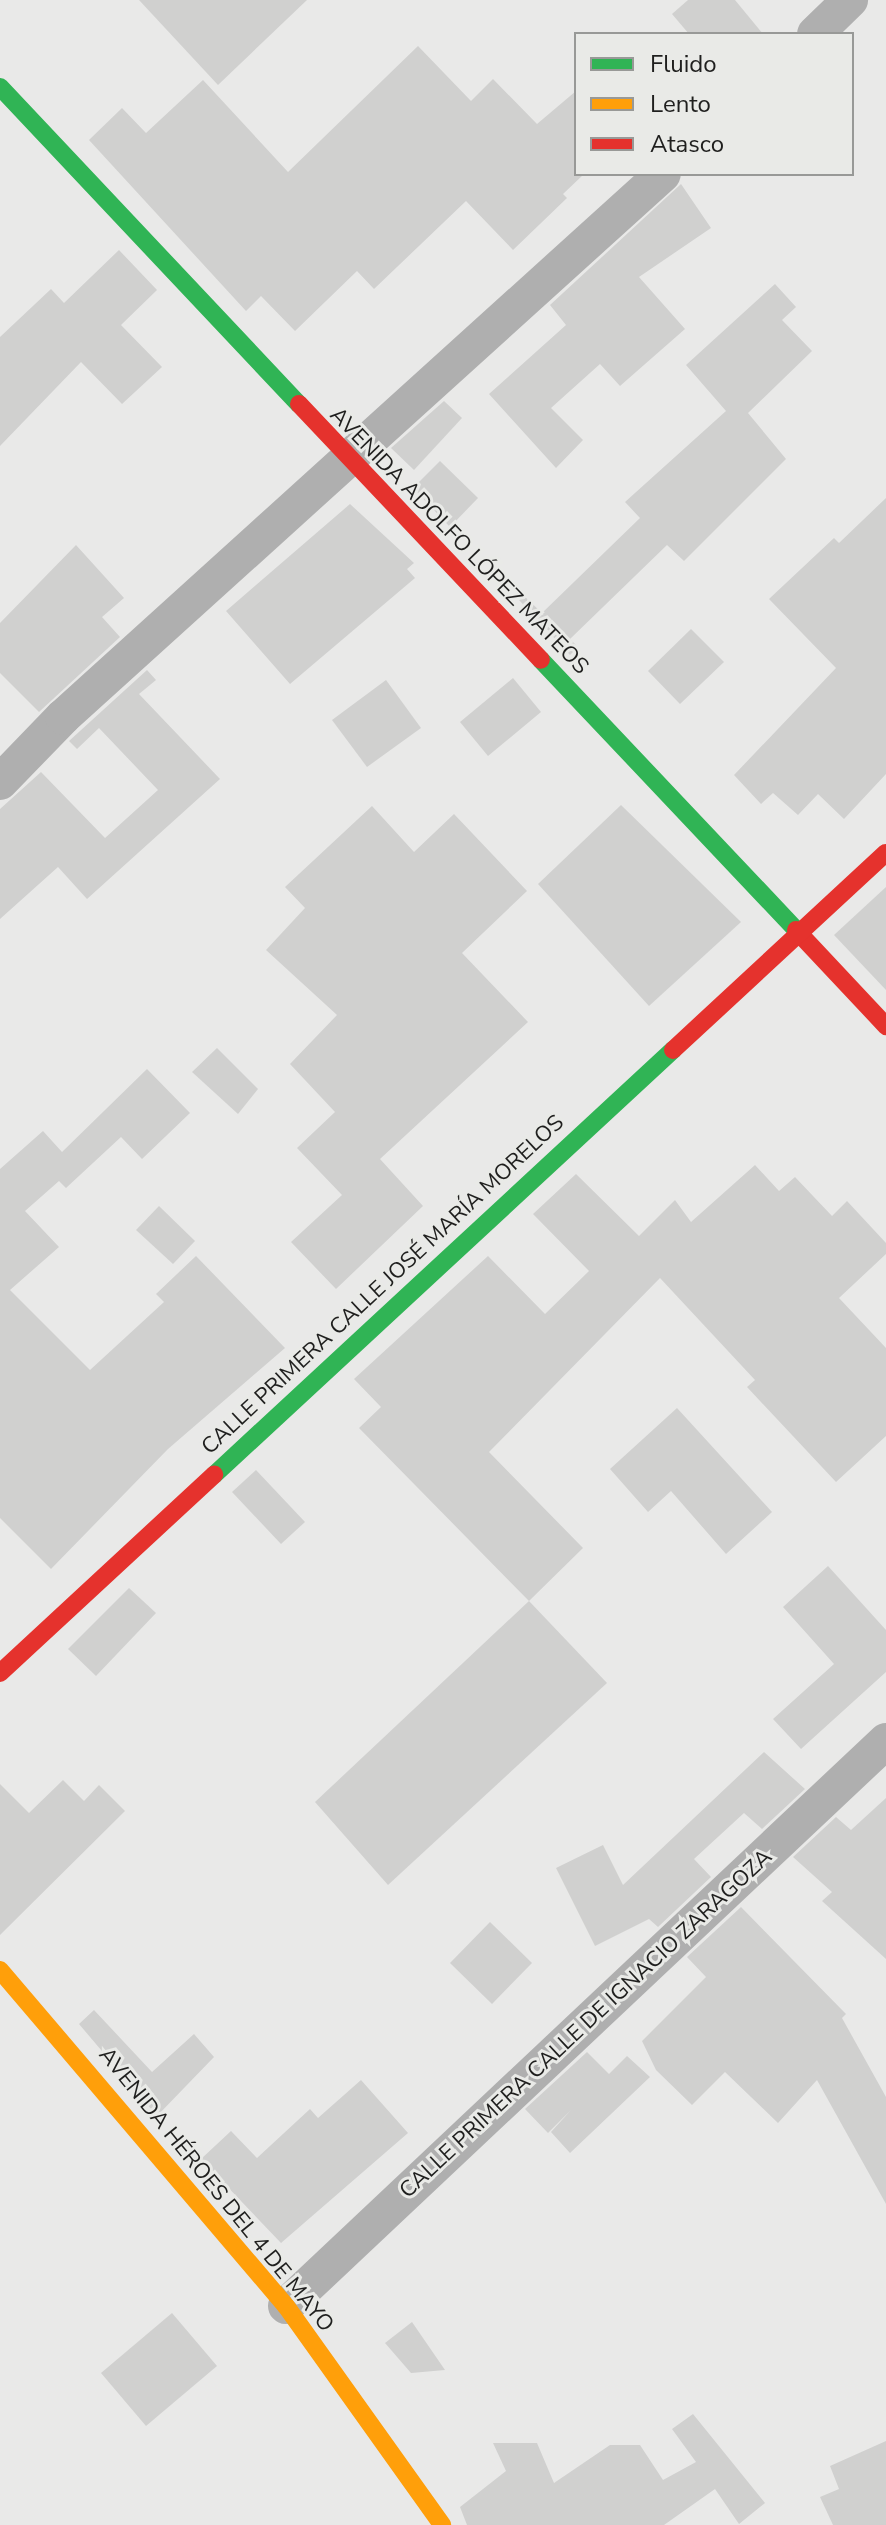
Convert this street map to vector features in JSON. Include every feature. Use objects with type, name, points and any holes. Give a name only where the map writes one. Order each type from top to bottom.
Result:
[{"type":"street","points":[[817,32],[850,0]]},
{"type":"street","name":"AVENIDA ADOLFO LÓPEZ MATEOS","points":[[0,87],[349,461],[886,1026]]},
{"type":"street","points":[[0,782],[63,717],[661,176]]},
{"type":"street","name":"CALLE PRIMERA CALLE JOSÉ MARÍA MORELOS","points":[[0,1673],[886,853]]},
{"type":"street","name":"CALLE PRIMERA CALLE DE IGNACIO ZARAGOZA","points":[[286,2306],[886,1741]]},
{"type":"street","name":"AVENIDA HÉROES DEL 4 DE MAYO","points":[[0,1970],[286,2306],[350,2398],[387,2443],[442,2525]]},
{"type":"building","points":[[139,0],[307,0],[218,85]]},
{"type":"building","points":[[688,0],[735,0],[761,32],[687,32],[672,14]]},
{"type":"building","points":[[418,46],[471,101],[493,79],[537,124],[574,93],[574,176],[582,176],[563,194],[567,198],[513,250],[466,201],[374,289],[357,271],[295,331],[261,296],[246,311],[89,140],[122,108],[146,133],[203,80],[288,172]]},
{"type":"building","points":[[681,184],[711,228],[639,277],[685,329],[620,386],[600,364],[551,408],[583,440],[556,468],[489,394],[566,325],[550,305]]},
{"type":"building","points":[[119,250],[157,290],[121,325],[162,367],[122,404],[81,362],[0,446],[0,337],[51,289],[64,303]]},
{"type":"building","points":[[775,284],[796,307],[782,320],[812,351],[748,413],[786,459],[684,561],[667,545],[570,639],[578,647],[570,655],[519,600],[523,595],[542,613],[640,518],[625,502],[726,411],[686,365]]},
{"type":"building","points":[[444,401],[462,418],[414,470],[391,448]]},
{"type":"building","points":[[440,461],[478,498],[450,527],[413,488]]},
{"type":"building","points":[[886,498],[886,774],[844,819],[818,794],[798,815],[773,793],[761,804],[734,775],[836,668],[769,599],[834,538],[839,543]]},
{"type":"building","points":[[350,504],[414,563],[407,569],[415,578],[290,684],[226,611]]},
{"type":"building","points":[[76,545],[124,598],[102,617],[120,637],[39,712],[0,673],[0,623]]},
{"type":"building","points":[[691,629],[724,662],[680,704],[648,671]]},
{"type":"building","points":[[147,670],[156,680],[139,694],[220,779],[87,899],[58,867],[0,919],[0,809],[41,772],[105,838],[158,790],[99,728],[77,749],[69,741]]},
{"type":"building","points":[[513,678],[541,712],[488,756],[460,722]]},
{"type":"building","points":[[386,680],[421,728],[367,767],[332,720]]},
{"type":"building","points":[[621,805],[741,922],[649,1006],[538,884]]},
{"type":"building","points":[[372,806],[414,852],[454,814],[527,891],[462,953],[528,1022],[380,1159],[423,1206],[336,1289],[291,1242],[342,1195],[297,1148],[335,1112],[290,1064],[337,1015],[266,950],[305,908],[285,887]]},
{"type":"building","points":[[886,887],[886,990],[834,935]]},
{"type":"building","points":[[217,1048],[258,1089],[238,1114],[192,1072]]},
{"type":"building","points":[[147,1069],[190,1113],[142,1159],[121,1137],[66,1188],[59,1181],[25,1211],[59,1247],[10,1290],[90,1370],[164,1302],[156,1294],[196,1256],[285,1348],[168,1449],[51,1569],[0,1518],[0,1169],[43,1131],[62,1152]]},
{"type":"building","points":[[755,1165],[779,1191],[795,1177],[832,1216],[847,1201],[886,1243],[886,1254],[839,1298],[886,1348],[886,1436],[836,1482],[747,1387],[755,1380],[660,1278],[489,1452],[583,1548],[529,1601],[359,1428],[381,1407],[354,1379],[488,1256],[545,1314],[589,1271],[533,1214],[576,1174],[639,1236],[675,1200],[691,1222]]},
{"type":"building","points":[[159,1206],[195,1241],[173,1264],[136,1230]]},
{"type":"building","points":[[677,1408],[772,1512],[726,1554],[671,1491],[648,1512],[610,1469]]},
{"type":"building","points":[[256,1470],[305,1522],[281,1544],[232,1492]]},
{"type":"building","points":[[828,1566],[886,1630],[886,1672],[801,1749],[773,1719],[834,1664],[783,1607]]},
{"type":"building","points":[[129,1588],[156,1613],[96,1676],[68,1649]]},
{"type":"building","points":[[529,1601],[607,1683],[388,1885],[315,1802]]},
{"type":"building","points":[[764,1752],[805,1789],[762,1829],[744,1813],[694,1859],[711,1877],[658,1927],[649,1919],[595,1946],[556,1868],[603,1845],[623,1885]]},
{"type":"building","points":[[63,1780],[84,1801],[99,1785],[125,1811],[0,1935],[0,1784],[29,1813]]},
{"type":"building","points":[[886,1798],[886,1959],[822,1901],[832,1892],[793,1857],[836,1817],[851,1830]]},
{"type":"building","points":[[741,1907],[846,2014],[842,2018],[886,2097],[886,2204],[817,2080],[778,2123],[725,2072],[692,2105],[656,2070],[642,2041],[706,1977],[687,1957]]},
{"type":"building","points":[[490,1922],[532,1963],[492,2004],[450,1963]]},
{"type":"building","points":[[94,2010],[152,2072],[194,2034],[214,2057],[157,2116],[79,2024]]},
{"type":"building","points":[[587,2052],[609,2074],[627,2056],[650,2077],[570,2153],[551,2132],[571,2110],[548,2133],[525,2109]]},
{"type":"building","points":[[361,2080],[408,2133],[281,2243],[201,2159],[231,2131],[257,2158],[310,2109],[318,2118]]},
{"type":"building","points":[[172,2313],[217,2366],[146,2426],[101,2373]]},
{"type":"building","points":[[412,2322],[445,2370],[411,2373],[385,2343]]},
{"type":"building","points":[[693,2414],[765,2503],[739,2524],[715,2489],[664,2525],[467,2525],[460,2507],[506,2471],[493,2443],[537,2443],[554,2483],[610,2445],[640,2445],[663,2480],[696,2462],[672,2429]]},
{"type":"building","points":[[886,2441],[886,2525],[833,2525],[820,2497],[839,2489],[830,2466]]},
{"type":"traffic: fast","points":[[0,87],[299,404]]},
{"type":"traffic: fast","points":[[541,660],[796,930]]},
{"type":"traffic: fast","points":[[214,1475],[673,1050]]},
{"type":"traffic: slow","points":[[0,1970],[286,2306],[442,2525]]},
{"type":"traffic: jam","points":[[299,404],[541,660]]},
{"type":"traffic: jam","points":[[673,1050],[886,853]]},
{"type":"traffic: jam","points":[[796,930],[886,1026]]},
{"type":"traffic: jam","points":[[0,1673],[214,1475]]}]
